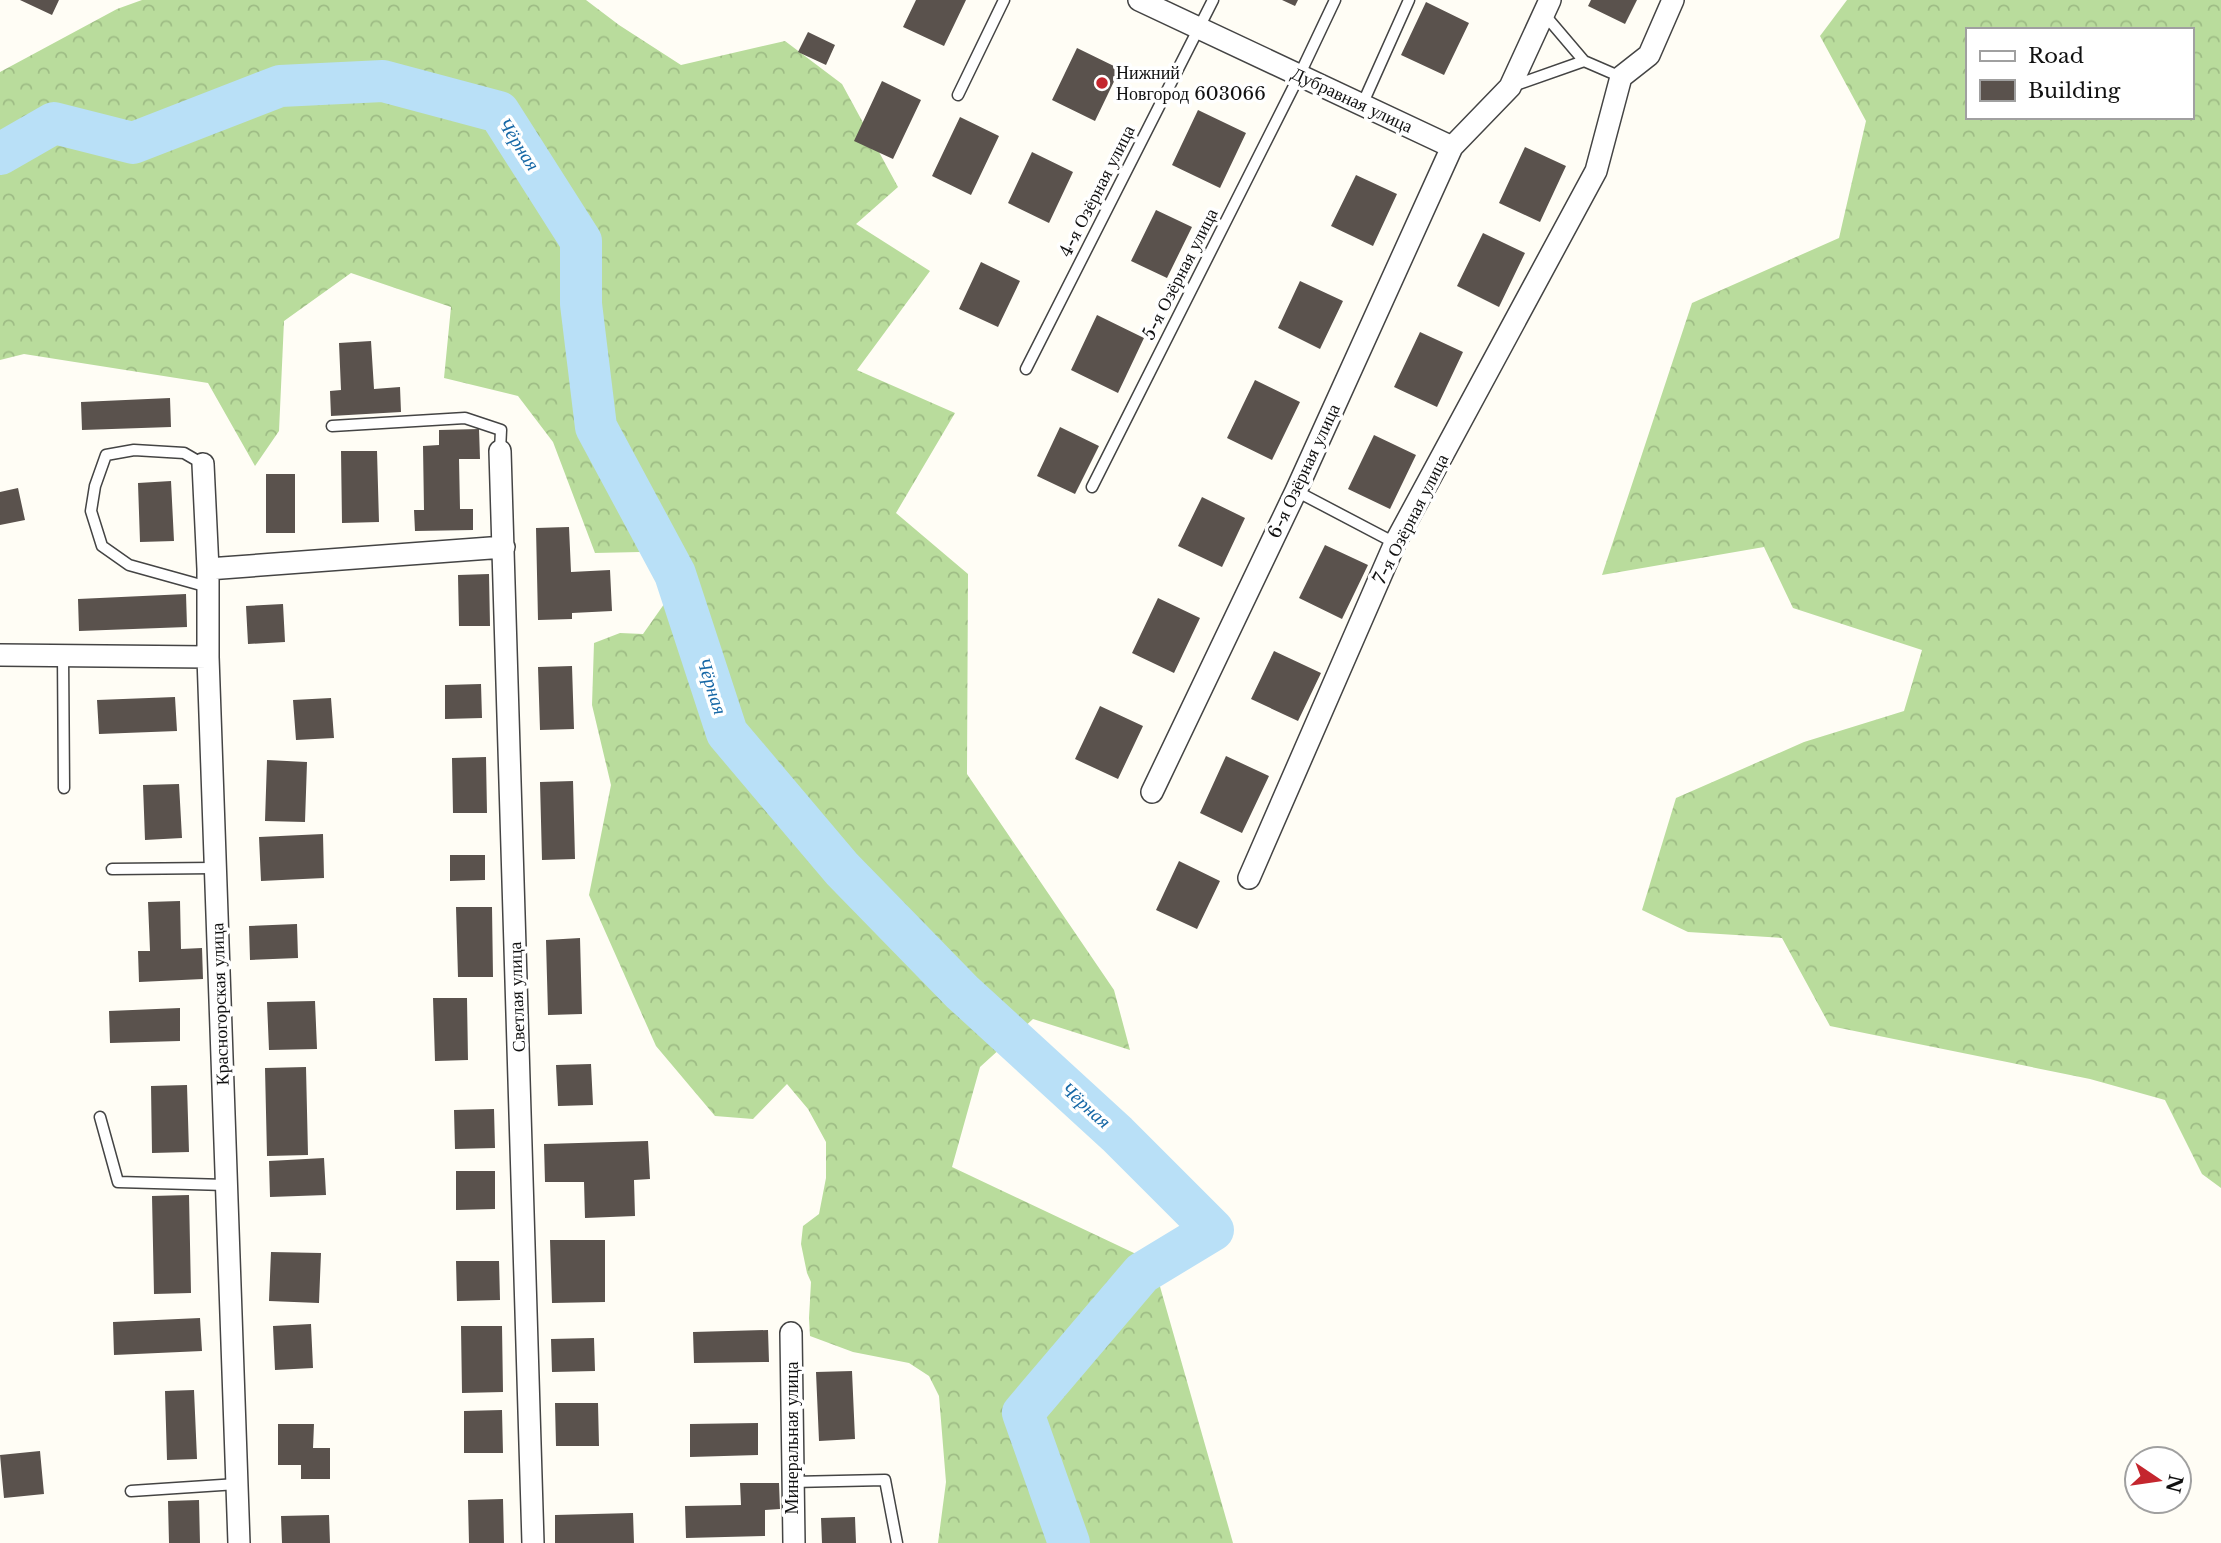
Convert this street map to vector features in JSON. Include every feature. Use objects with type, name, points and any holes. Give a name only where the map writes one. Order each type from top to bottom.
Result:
[{"type":"street","name":"Дубравная улица","points":[[1139,0],[1452,147]]},
{"type":"street","points":[[1621,77],[1649,55],[1673,0]]},
{"type":"street","name":"6-я Озёрная улица","points":[[1152,792],[1296,491],[1452,147],[1510,87],[1547,7]]},
{"type":"street","name":"7-я Озёрная улица","points":[[1249,878],[1395,543],[1596,171],[1621,77]]},
{"type":"street","name":"Светлая улица","points":[[500,451],[533,1543]]},
{"type":"street","name":"Красногорская улица","points":[[203,464],[239,1543]]},
{"type":"street","points":[[208,578],[504,547]]},
{"type":"street","points":[[0,654],[208,657]]},
{"type":"street","name":"Минеральная улица","points":[[791,1333],[794,1543]]},
{"type":"lane","points":[[958,95],[1004,0]]},
{"type":"lane","name":"4-я Озёрная улица","points":[[1026,369],[1213,0]]},
{"type":"lane","name":"5-я Озёрная улица","points":[[1092,487],[1335,0]]},
{"type":"lane","points":[[1362,105],[1409,0]]},
{"type":"lane","points":[[1547,7],[1584,61],[1621,77]]},
{"type":"lane","points":[[1510,87],[1584,61]]},
{"type":"lane","points":[[332,426],[465,418],[501,430],[500,451]]},
{"type":"lane","points":[[203,464],[184,453],[134,450],[106,455],[95,486],[91,511],[102,547],[129,565],[208,578]]},
{"type":"lane","points":[[1296,491],[1395,543]]},
{"type":"lane","points":[[63,655],[65,788]]},
{"type":"lane","points":[[112,869],[215,868]]},
{"type":"lane","points":[[100,1117],[118,1182],[226,1185]]},
{"type":"lane","points":[[792,1482],[885,1480],[897,1543]]},
{"type":"lane","points":[[131,1491],[237,1484]]},
{"type":"green space","points":[[142,0],[586,0],[681,65],[785,41],[842,84],[898,187],[856,224],[930,271],[857,370],[955,413],[896,513],[968,574],[967,774],[1114,990],[1130,1050],[1033,1019],[980,1067],[952,1167],[1153,1262],[1233,1543],[938,1543],[946,1482],[939,1396],[929,1376],[909,1363],[853,1352],[810,1336],[811,1282],[801,1244],[803,1226],[819,1214],[826,1178],[826,1142],[808,1109],[787,1084],[753,1119],[715,1116],[656,1046],[589,895],[611,785],[592,705],[594,643],[620,633],[643,634],[674,590],[640,552],[595,553],[553,442],[518,396],[444,378],[451,307],[351,273],[284,321],[279,431],[255,466],[208,383],[24,354],[0,360],[0,72],[117,9]]},
{"type":"green space","points":[[1847,0],[2221,0],[2221,1188],[2202,1174],[2165,1100],[2090,1079],[1830,1026],[1782,938],[1688,932],[1642,910],[1676,798],[1804,742],[1904,711],[1922,650],[1793,608],[1764,547],[1602,575],[1692,303],[1839,238],[1866,121],[1820,36]]},
{"type":"building","points":[[20,0],[59,0],[52,15]]},
{"type":"building","points":[[916,0],[966,0],[944,46],[903,27]]},
{"type":"building","points":[[1282,0],[1298,0],[1295,6]]},
{"type":"building","points":[[1591,0],[1637,0],[1625,24],[1588,6]]},
{"type":"building","points":[[1426,2],[1469,23],[1444,75],[1401,55]]},
{"type":"building","points":[[808,32],[835,45],[826,65],[798,52]]},
{"type":"building","points":[[1077,48],[1120,69],[1095,121],[1052,100]]},
{"type":"building","points":[[882,81],[921,100],[893,159],[854,141]]},
{"type":"building","points":[[1198,110],[1246,133],[1220,188],[1172,165]]},
{"type":"building","points":[[960,117],[999,136],[971,195],[932,176]]},
{"type":"building","points":[[1525,147],[1566,166],[1540,222],[1499,203]]},
{"type":"building","points":[[1032,152],[1073,172],[1049,223],[1008,203]]},
{"type":"building","points":[[1356,175],[1397,194],[1373,246],[1331,226]]},
{"type":"building","points":[[1156,210],[1192,227],[1167,278],[1131,261]]},
{"type":"building","points":[[1483,233],[1525,253],[1499,307],[1457,286]]},
{"type":"building","points":[[981,262],[1020,281],[998,327],[959,309]]},
{"type":"building","points":[[1300,281],[1343,301],[1320,349],[1278,328]]},
{"type":"building","points":[[1097,315],[1144,338],[1118,393],[1071,370]]},
{"type":"building","points":[[1420,332],[1463,352],[1437,407],[1394,387]]},
{"type":"building","points":[[371,341],[374,389],[400,387],[401,412],[331,416],[330,391],[341,390],[339,343]]},
{"type":"building","points":[[1255,380],[1300,402],[1272,460],[1227,438]]},
{"type":"building","points":[[170,398],[171,427],[82,430],[81,402]]},
{"type":"building","points":[[1060,427],[1099,446],[1075,494],[1037,476]]},
{"type":"building","points":[[479,429],[480,459],[459,459],[460,509],[473,509],[473,530],[415,531],[414,510],[424,510],[423,446],[439,445],[439,430]]},
{"type":"building","points":[[1374,435],[1416,455],[1390,509],[1348,489]]},
{"type":"building","points":[[341,451],[377,451],[379,522],[342,523]]},
{"type":"building","points":[[266,474],[295,474],[295,533],[266,533]]},
{"type":"building","points":[[171,481],[174,541],[140,542],[138,483]]},
{"type":"building","points":[[18,488],[25,520],[0,525],[0,492]]},
{"type":"building","points":[[1202,497],[1245,518],[1222,567],[1178,546]]},
{"type":"building","points":[[569,527],[571,572],[610,570],[612,611],[572,613],[572,619],[538,620],[536,528]]},
{"type":"building","points":[[1325,545],[1368,565],[1342,619],[1299,598]]},
{"type":"building","points":[[489,574],[490,626],[459,626],[458,575]]},
{"type":"building","points":[[186,594],[187,627],[79,631],[78,599]]},
{"type":"building","points":[[1158,598],[1200,618],[1174,673],[1132,653]]},
{"type":"building","points":[[283,604],[285,642],[248,644],[246,606]]},
{"type":"building","points":[[1274,651],[1321,673],[1298,721],[1251,699]]},
{"type":"building","points":[[572,666],[574,729],[540,730],[538,667]]},
{"type":"building","points":[[481,684],[482,718],[445,719],[445,685]]},
{"type":"building","points":[[175,697],[177,731],[99,734],[97,700]]},
{"type":"building","points":[[331,698],[334,738],[296,740],[293,700]]},
{"type":"building","points":[[1100,706],[1143,726],[1118,779],[1075,759]]},
{"type":"building","points":[[1226,756],[1269,776],[1242,833],[1200,813]]},
{"type":"building","points":[[486,757],[487,813],[453,813],[452,758]]},
{"type":"building","points":[[267,760],[307,762],[305,822],[265,821]]},
{"type":"building","points":[[573,781],[575,859],[542,860],[540,782]]},
{"type":"building","points":[[179,784],[182,838],[145,840],[143,785]]},
{"type":"building","points":[[323,834],[324,878],[261,881],[259,837]]},
{"type":"building","points":[[450,855],[485,855],[485,880],[450,881]]},
{"type":"building","points":[[1179,861],[1220,881],[1197,929],[1156,910]]},
{"type":"building","points":[[180,901],[181,949],[202,948],[203,979],[139,982],[138,951],[150,951],[148,902]]},
{"type":"building","points":[[456,907],[492,907],[493,977],[458,977]]},
{"type":"building","points":[[297,924],[298,958],[250,960],[249,926]]},
{"type":"building","points":[[580,938],[582,1014],[548,1015],[546,940]]},
{"type":"building","points":[[433,998],[467,998],[468,1060],[435,1061]]},
{"type":"building","points":[[315,1001],[317,1049],[269,1050],[267,1002]]},
{"type":"building","points":[[180,1008],[180,1041],[110,1043],[109,1011]]},
{"type":"building","points":[[591,1064],[593,1105],[558,1106],[556,1065]]},
{"type":"building","points":[[306,1067],[308,1155],[267,1156],[265,1068]]},
{"type":"building","points":[[187,1085],[189,1152],[152,1153],[151,1086]]},
{"type":"building","points":[[494,1109],[495,1148],[455,1149],[454,1110]]},
{"type":"building","points":[[648,1141],[650,1179],[634,1180],[635,1216],[585,1218],[584,1182],[545,1182],[544,1144]]},
{"type":"building","points":[[324,1158],[326,1195],[270,1197],[269,1161]]},
{"type":"building","points":[[456,1171],[495,1171],[495,1209],[456,1210]]},
{"type":"building","points":[[189,1195],[191,1293],[154,1294],[152,1196]]},
{"type":"building","points":[[550,1240],[605,1240],[605,1302],[552,1303]]},
{"type":"building","points":[[271,1252],[321,1253],[319,1303],[269,1301]]},
{"type":"building","points":[[456,1261],[499,1261],[500,1300],[457,1301]]},
{"type":"building","points":[[200,1318],[202,1351],[114,1355],[113,1322]]},
{"type":"building","points":[[311,1324],[313,1368],[275,1370],[273,1326]]},
{"type":"building","points":[[461,1326],[502,1326],[503,1392],[462,1393]]},
{"type":"building","points":[[768,1330],[769,1362],[694,1363],[693,1332]]},
{"type":"building","points":[[594,1338],[595,1371],[552,1372],[551,1339]]},
{"type":"building","points":[[852,1371],[855,1439],[819,1441],[816,1372]]},
{"type":"building","points":[[194,1390],[197,1459],[167,1460],[165,1391]]},
{"type":"building","points":[[555,1403],[598,1403],[599,1446],[556,1446]]},
{"type":"building","points":[[502,1410],[503,1453],[464,1453],[464,1411]]},
{"type":"building","points":[[758,1423],[758,1455],[690,1457],[690,1424]]},
{"type":"building","points":[[278,1424],[314,1424],[313,1448],[330,1448],[330,1479],[301,1479],[301,1465],[278,1465]]},
{"type":"building","points":[[40,1451],[44,1494],[4,1498],[0,1455]]},
{"type":"building","points":[[740,1483],[779,1483],[780,1509],[765,1510],[765,1536],[686,1538],[685,1506],[741,1505]]},
{"type":"building","points":[[503,1499],[504,1543],[469,1543],[468,1500]]},
{"type":"building","points":[[199,1500],[200,1543],[169,1543],[168,1501]]},
{"type":"building","points":[[633,1513],[634,1543],[555,1543],[555,1515]]},
{"type":"building","points":[[329,1515],[330,1543],[282,1543],[281,1516]]},
{"type":"building","points":[[855,1517],[856,1543],[822,1543],[821,1518]]},
{"type":"waterway","name":"Чёрная","points":[[0,154],[54,123],[133,143],[280,86],[383,81],[499,112],[581,241],[581,304],[596,427],[675,574],[727,733],[842,869],[962,992],[1117,1134],[1213,1230],[1142,1273],[1023,1413],[1069,1543]]},
{"type":"place","name":"Нижний Новгород 603066","points":[[1102,83]]}]
